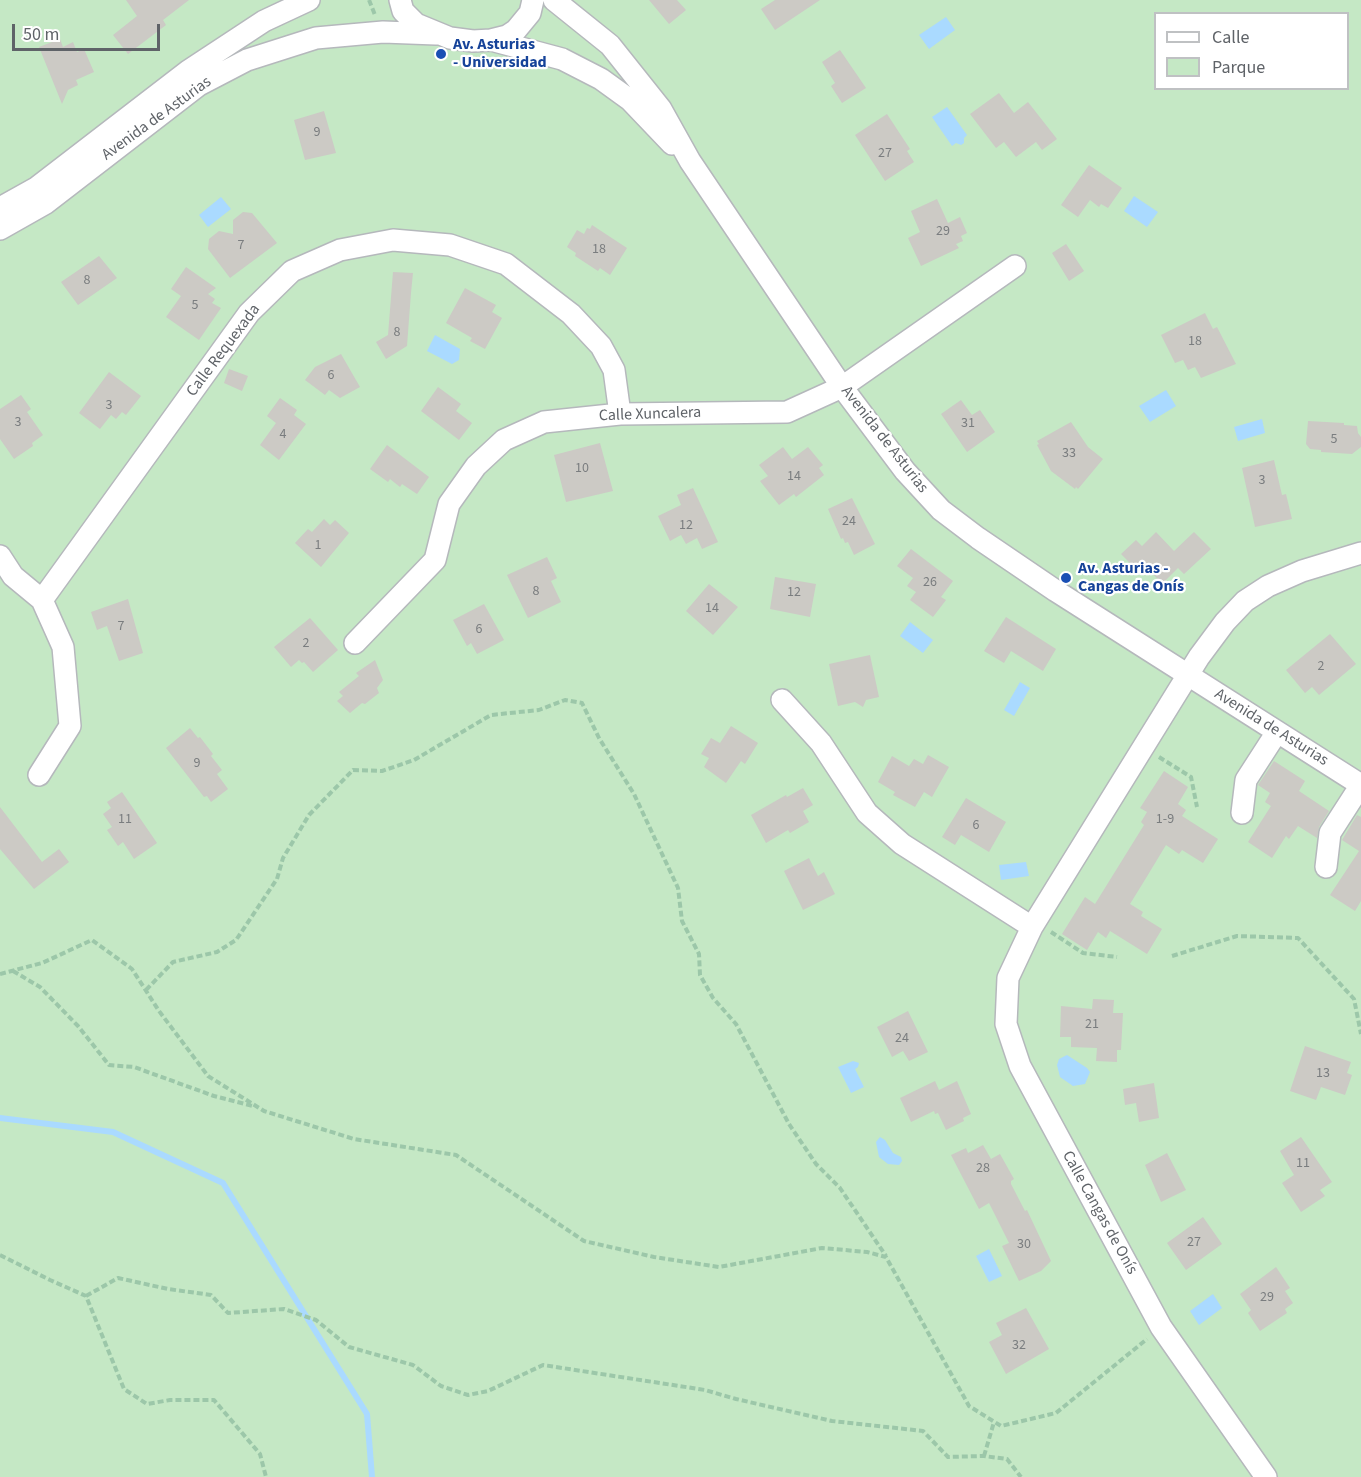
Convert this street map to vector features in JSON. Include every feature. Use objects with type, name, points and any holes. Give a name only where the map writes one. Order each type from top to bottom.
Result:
[{"type":"street","name":"Avenida de Asturias","points":[[0,208],[36,188],[188,71],[264,21],[309,0]]},
{"type":"street","points":[[400,0],[404,11],[416,24],[436,34],[473,41],[507,36],[516,30],[530,13],[533,0]]},
{"type":"street","name":"Avenida de Asturias","points":[[554,0],[610,45],[662,109],[690,161],[842,387],[905,471],[941,510],[1047,584],[1361,785]]},
{"type":"street","name":"Avenida de Asturias","points":[[0,229],[46,203],[199,85],[247,60],[316,38],[382,32],[436,34]]},
{"type":"street","name":"Avenida de Asturias","points":[[491,40],[562,58],[601,78],[630,100],[690,161]]},
{"type":"street","name":"Calle Requexada","points":[[42,600],[249,313],[292,271],[340,250],[393,240],[450,245],[506,264],[571,314],[601,346],[614,370],[620,414]]},
{"type":"street","name":"Calle Xuncalera","points":[[355,643],[435,560],[449,504],[476,466],[504,440],[543,422],[620,414],[787,412],[842,387],[1015,267]]},
{"type":"street","name":"Calle Cangas de Onís","points":[[1266,1477],[1161,1327],[1020,1066],[1006,1024],[1008,978],[1034,925],[1143,747],[1226,622],[1245,601],[1268,586],[1302,571],[1361,553]]},
{"type":"street","points":[[0,556],[13,576],[42,600],[63,647],[70,726],[39,775]]},
{"type":"street","points":[[782,700],[821,743],[867,813],[902,844],[1034,925]]},
{"type":"street","points":[[1242,813],[1246,780],[1277,732]]},
{"type":"street","points":[[1326,867],[1330,833],[1361,785]]},
{"type":"path","points":[[146,990],[173,962],[217,952],[236,940],[277,879],[283,858],[309,815],[353,770],[382,771],[414,760],[491,715],[539,710],[565,700],[582,703],[599,738],[634,794],[678,888],[682,921],[699,954],[700,975],[713,998],[736,1024],[789,1124],[816,1164],[840,1188],[886,1257],[969,1406],[1001,1426],[1056,1413],[1161,1327]]},
{"type":"path","points":[[1143,747],[1191,777],[1197,807]]},
{"type":"path","points":[[1034,925],[1083,953],[1117,957]]},
{"type":"path","points":[[1172,956],[1237,936],[1298,938],[1354,999],[1361,1034]]},
{"type":"path","points":[[0,974],[42,963],[92,940],[132,969],[208,1076],[257,1107],[354,1139],[456,1155],[584,1241],[654,1257],[719,1267],[822,1248],[867,1252],[886,1257]]},
{"type":"path","points":[[12,971],[40,987],[78,1026],[109,1065],[134,1067],[214,1096],[257,1107]]},
{"type":"path","points":[[0,1255],[86,1296],[124,1389],[147,1404],[170,1400],[214,1400],[260,1454],[266,1477]]},
{"type":"path","points":[[86,1296],[118,1278],[168,1289],[212,1295],[228,1313],[284,1309],[316,1320],[349,1347],[413,1365],[441,1386],[468,1395],[488,1390],[543,1365],[561,1366],[705,1390],[832,1421],[923,1431],[948,1456],[984,1456],[1007,1459],[1021,1477]]},
{"type":"path","points":[[984,1456],[994,1422]]},
{"type":"green space","points":[[0,0],[1361,0],[1361,1477],[0,1477]]},
{"type":"water","points":[[946,17],[955,30],[929,49],[919,35]]},
{"type":"water","points":[[947,107],[967,135],[961,145],[956,143],[952,146],[932,117]]},
{"type":"water","points":[[1134,196],[1158,212],[1147,227],[1124,211]]},
{"type":"water","points":[[221,197],[231,209],[208,227],[199,215]]},
{"type":"water","points":[[435,335],[460,349],[459,360],[452,364],[427,351]]},
{"type":"water","points":[[1166,390],[1176,406],[1150,422],[1139,406]]},
{"type":"water","points":[[1262,419],[1265,433],[1238,441],[1234,427]]},
{"type":"water","points":[[910,622],[933,640],[923,653],[900,636]]},
{"type":"water","points":[[1020,682],[1030,688],[1014,716],[1004,710]]},
{"type":"water","points":[[1026,862],[1029,876],[1001,880],[999,865]]},
{"type":"water","points":[[1067,1055],[1090,1072],[1085,1084],[1073,1086],[1060,1077],[1057,1065],[1059,1059]]},
{"type":"water","points":[[853,1061],[859,1063],[855,1069],[864,1087],[851,1093],[838,1067]]},
{"type":"water","points":[[880,1137],[885,1140],[893,1153],[901,1157],[902,1161],[899,1165],[888,1164],[879,1157],[876,1142]]},
{"type":"water","points":[[989,1249],[1002,1276],[989,1282],[976,1256]]},
{"type":"water","points":[[1213,1294],[1222,1308],[1199,1325],[1190,1311]]},
{"type":"building","points":[[126,0],[189,0],[163,20],[166,25],[128,54],[113,35],[137,16]]},
{"type":"building","points":[[649,0],[677,0],[686,10],[669,24]]},
{"type":"building","points":[[775,0],[820,0],[775,30],[761,9]]},
{"type":"building","points":[[60,39],[63,47],[73,42],[77,52],[84,49],[94,72],[76,80],[78,85],[68,90],[62,104],[39,47]]},
{"type":"building","points":[[840,50],[866,88],[842,103],[831,86],[835,83],[822,62]]},
{"type":"building","points":[[999,93],[1014,113],[1028,102],[1057,139],[1042,150],[1036,142],[1016,157],[1004,142],[996,148],[970,114]]},
{"type":"building","points":[[324,111],[336,153],[305,160],[294,120]]},
{"type":"building","points":[[887,114],[910,149],[907,151],[914,162],[885,181],[855,135]]},
{"type":"building","points":[[1089,165],[1122,188],[1108,208],[1101,204],[1099,207],[1090,200],[1078,217],[1061,205]]},
{"type":"building","points":[[937,199],[948,223],[960,217],[967,233],[961,236],[963,241],[956,244],[959,248],[921,266],[908,238],[920,232],[911,211]]},
{"type":"building","points":[[243,212],[252,213],[277,243],[230,278],[208,249],[209,239],[219,231],[233,234],[233,220]]},
{"type":"building","points":[[592,225],[627,248],[610,275],[600,268],[598,271],[575,256],[576,253],[567,247],[577,230],[584,234]]},
{"type":"building","points":[[1066,244],[1084,271],[1069,281],[1052,253]]},
{"type":"building","points":[[99,256],[117,278],[78,305],[61,282]]},
{"type":"building","points":[[186,267],[216,288],[208,294],[215,299],[212,303],[221,308],[199,340],[166,317],[181,296],[171,289]]},
{"type":"building","points":[[393,272],[413,273],[407,346],[386,359],[376,342],[388,335]]},
{"type":"building","points":[[465,288],[496,305],[492,312],[502,318],[485,349],[470,341],[472,338],[446,323]]},
{"type":"building","points":[[1205,313],[1213,329],[1217,327],[1236,364],[1201,378],[1195,367],[1188,370],[1183,360],[1175,363],[1161,335]]},
{"type":"building","points":[[341,354],[360,387],[340,398],[329,390],[325,395],[305,380],[315,367]]},
{"type":"building","points":[[229,369],[248,376],[242,391],[224,383]]},
{"type":"building","points":[[109,372],[141,396],[126,415],[122,412],[116,419],[111,415],[100,429],[79,413]]},
{"type":"building","points":[[438,387],[461,404],[456,411],[472,423],[459,440],[421,411]]},
{"type":"building","points":[[21,395],[31,409],[27,412],[43,435],[32,443],[33,446],[14,459],[0,439],[0,409]]},
{"type":"building","points":[[280,398],[297,410],[294,415],[306,424],[279,460],[260,445],[276,423],[267,416]]},
{"type":"building","points":[[961,400],[972,415],[980,410],[995,432],[967,452],[941,414]]},
{"type":"building","points":[[1308,421],[1357,426],[1361,437],[1361,447],[1352,454],[1310,449],[1306,444]]},
{"type":"building","points":[[1071,422],[1088,447],[1103,459],[1078,489],[1051,471],[1037,445],[1039,444],[1037,441]]},
{"type":"building","points":[[600,443],[613,491],[566,502],[554,455]]},
{"type":"building","points":[[387,445],[429,477],[417,494],[402,484],[400,487],[390,479],[388,482],[370,469]]},
{"type":"building","points":[[783,447],[792,459],[808,447],[823,465],[819,468],[824,475],[796,497],[794,494],[779,505],[760,481],[768,476],[759,465]]},
{"type":"building","points":[[1274,460],[1282,495],[1286,494],[1292,519],[1255,527],[1242,468]]},
{"type":"building","points":[[693,488],[718,542],[702,549],[697,538],[686,544],[681,535],[670,541],[658,516],[681,505],[677,495]]},
{"type":"building","points":[[852,498],[875,544],[854,555],[848,542],[845,543],[843,538],[841,539],[828,509]]},
{"type":"building","points":[[324,519],[330,525],[335,520],[349,533],[321,567],[295,543],[308,529],[312,532]]},
{"type":"building","points":[[1156,532],[1174,551],[1194,532],[1211,549],[1184,574],[1178,568],[1162,584],[1143,563],[1136,569],[1121,554],[1136,540],[1142,546]]},
{"type":"building","points":[[911,549],[953,581],[941,597],[946,600],[933,617],[910,600],[916,592],[907,586],[913,578],[897,566]]},
{"type":"building","points":[[547,557],[557,578],[551,581],[561,602],[528,618],[507,575]]},
{"type":"building","points":[[775,577],[816,584],[810,617],[770,609]]},
{"type":"building","points":[[709,584],[738,607],[713,635],[686,611]]},
{"type":"building","points":[[128,599],[143,653],[119,661],[107,626],[97,630],[91,612]]},
{"type":"building","points":[[484,604],[504,640],[477,654],[471,643],[467,646],[453,620]]},
{"type":"building","points":[[1006,617],[1056,649],[1043,671],[1011,651],[1004,663],[984,651]]},
{"type":"building","points":[[310,618],[338,650],[313,672],[299,660],[291,667],[274,647]]},
{"type":"building","points":[[1330,634],[1356,664],[1319,695],[1312,687],[1305,693],[1286,670]]},
{"type":"building","points":[[870,655],[879,697],[866,700],[863,707],[855,702],[838,706],[829,664]]},
{"type":"building","points":[[375,660],[383,680],[377,688],[379,693],[350,713],[337,701],[343,696],[339,692],[359,676],[356,673]]},
{"type":"building","points":[[731,726],[758,743],[745,764],[741,761],[726,783],[704,767],[709,758],[701,754],[711,738],[720,743]]},
{"type":"building","points":[[190,728],[213,754],[211,756],[222,770],[217,774],[228,789],[211,802],[207,796],[204,797],[166,748]]},
{"type":"building","points":[[928,755],[949,767],[932,797],[924,792],[915,807],[893,795],[895,792],[878,782],[892,756],[909,766],[914,759],[923,764]]},
{"type":"building","points":[[1274,761],[1305,781],[1299,791],[1329,811],[1319,827],[1317,838],[1298,826],[1289,839],[1286,836],[1272,858],[1248,842],[1271,806],[1265,802],[1270,793],[1258,785]]},
{"type":"building","points":[[1164,771],[1188,787],[1178,804],[1186,810],[1182,816],[1218,839],[1203,863],[1182,850],[1179,854],[1166,845],[1130,904],[1143,912],[1141,916],[1162,929],[1147,954],[1110,931],[1106,938],[1098,932],[1087,950],[1062,934],[1085,897],[1095,904],[1144,825],[1141,822],[1147,812],[1140,808]]},
{"type":"building","points":[[803,788],[813,805],[803,811],[809,822],[790,833],[788,830],[766,843],[751,815]]},
{"type":"building","points":[[122,792],[157,843],[134,859],[123,842],[118,846],[107,830],[112,827],[103,814],[111,808],[107,802]]},
{"type":"building","points":[[966,798],[1006,822],[989,852],[961,835],[955,845],[942,837]]},
{"type":"building","points":[[0,807],[42,862],[59,849],[69,862],[34,889],[0,849]]},
{"type":"building","points":[[1357,815],[1361,817],[1361,901],[1355,911],[1330,895],[1359,851],[1342,840]]},
{"type":"building","points":[[809,858],[818,876],[824,872],[835,894],[803,910],[784,871]]},
{"type":"building","points":[[1093,999],[1114,1000],[1113,1013],[1123,1013],[1121,1050],[1117,1050],[1117,1062],[1096,1061],[1097,1048],[1071,1047],[1071,1037],[1060,1037],[1061,1006],[1092,1009]]},
{"type":"building","points":[[908,1011],[928,1052],[909,1061],[903,1051],[892,1057],[877,1027]]},
{"type":"building","points":[[1305,1046],[1351,1062],[1347,1073],[1352,1075],[1345,1095],[1321,1087],[1316,1100],[1290,1091]]},
{"type":"building","points":[[935,1081],[939,1090],[957,1081],[971,1114],[963,1118],[964,1121],[946,1130],[938,1113],[935,1114],[934,1111],[911,1122],[900,1098]]},
{"type":"building","points":[[1154,1083],[1159,1118],[1139,1122],[1136,1103],[1125,1105],[1123,1089]]},
{"type":"building","points":[[1301,1137],[1332,1182],[1320,1190],[1325,1196],[1301,1212],[1282,1183],[1294,1175],[1280,1151]]},
{"type":"building","points":[[983,1145],[991,1159],[1000,1154],[1014,1179],[1011,1184],[1025,1211],[1027,1210],[1051,1261],[1041,1271],[1019,1281],[1002,1246],[1009,1243],[989,1203],[979,1209],[951,1155],[966,1148],[968,1153]]},
{"type":"building","points":[[1167,1153],[1186,1190],[1161,1202],[1145,1165]]},
{"type":"building","points":[[1203,1217],[1222,1244],[1186,1270],[1167,1243]]},
{"type":"building","points":[[1276,1267],[1290,1288],[1285,1291],[1293,1303],[1285,1309],[1287,1313],[1260,1331],[1248,1313],[1251,1310],[1240,1294]]},
{"type":"building","points":[[1026,1308],[1049,1349],[1006,1374],[989,1342],[1002,1335],[996,1323]]},
{"type":"waterway","points":[[0,1118],[113,1132],[223,1183],[367,1414],[372,1477]]},
{"type":"place","name":"Av. Asturias - Universidad","points":[[441,54]]},
{"type":"place","name":"Av. Asturias - Cangas de Onís","points":[[1066,578]]}]
